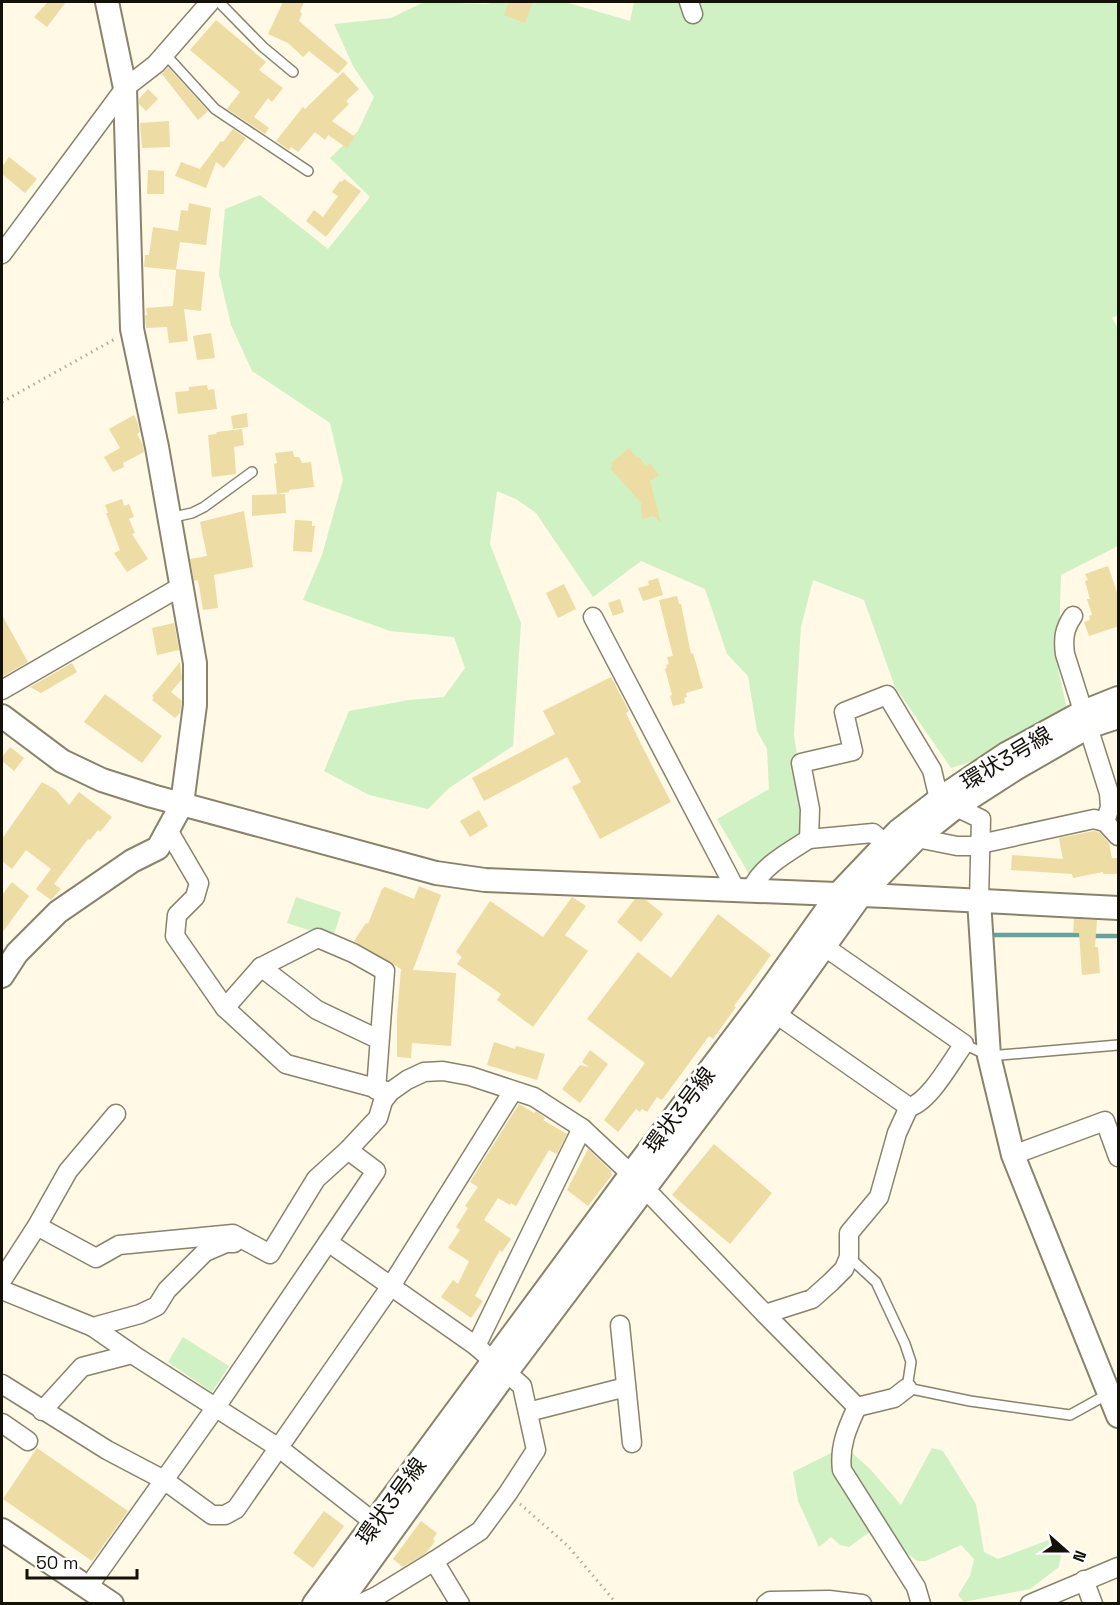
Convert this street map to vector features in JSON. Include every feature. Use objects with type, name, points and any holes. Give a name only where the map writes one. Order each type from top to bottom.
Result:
[{"type":"street","points":[[2,976],[17,953],[58,912],[132,861],[158,848],[182,804],[195,705],[195,663],[157,447],[132,329],[125,88],[106,2]]},
{"type":"street","points":[[2,254],[125,88],[156,64],[210,2]]},
{"type":"street","points":[[2,690],[180,587]]},
{"type":"street","points":[[593,616],[743,890]]},
{"type":"street","points":[[1073,616],[1066,627],[1063,640],[1065,654],[1109,793],[1110,807],[1105,822]]},
{"type":"street","points":[[809,839],[810,809],[801,763],[853,752],[844,712],[886,695],[932,770],[937,791],[949,802],[981,819],[979,900],[989,1056],[1013,1155],[1115,1401]]},
{"type":"street","name":"環状3号線","points":[[340,1600],[500,1367],[637,1181],[760,1002],[838,894],[898,831],[1015,769],[1119,698]]},
{"type":"street","points":[[2,716],[62,761],[102,780],[436,873],[485,880],[979,900],[1119,908]]},
{"type":"street","name":"環状3号線","points":[[1086,719],[1119,717]]},
{"type":"street","name":"環状3号線","points":[[637,1181],[776,1014],[861,895],[949,802]]},
{"type":"street","points":[[916,838],[957,846],[980,844],[1095,819],[1105,822],[1119,836]]},
{"type":"street","points":[[168,830],[199,883],[195,897],[177,915],[175,936],[225,1008],[286,1064],[383,1091],[424,1072],[443,1071],[470,1076],[534,1097],[582,1128],[637,1181],[857,1407]]},
{"type":"street","points":[[743,890],[770,865],[809,839],[873,833],[885,844]]},
{"type":"street","points":[[37,1226],[96,1258],[119,1245],[233,1234],[270,1254],[316,1179],[378,1118],[383,1101],[378,1039],[385,971],[353,953],[318,938],[261,967],[225,1008]]},
{"type":"street","points":[[776,1014],[909,1107],[913,1107],[927,1095],[964,1044],[825,946]]},
{"type":"street","points":[[261,967],[317,1010],[378,1039]]},
{"type":"street","points":[[2,1384],[107,1450],[164,1480],[212,1515],[225,1515],[236,1509],[391,1286],[513,1091]]},
{"type":"street","points":[[765,1314],[812,1299],[844,1269],[849,1257],[849,1233],[879,1197],[897,1133],[909,1107]]},
{"type":"street","points":[[2,1280],[37,1226],[68,1171],[116,1114]]},
{"type":"street","points":[[1013,1155],[1104,1121],[1119,1157]]},
{"type":"street","points":[[476,1346],[582,1128]]},
{"type":"street","points":[[88,1587],[216,1407],[376,1170],[348,1150]]},
{"type":"street","points":[[328,1242],[476,1346],[522,1386],[536,1450],[480,1531],[377,1596],[340,1600]]},
{"type":"street","points":[[93,1327],[140,1314],[157,1306],[167,1290],[205,1252],[226,1243],[251,1243]]},
{"type":"street","points":[[2,1290],[93,1327],[279,1448],[375,1523]]},
{"type":"street","points":[[620,1325],[632,1443]]},
{"type":"street","points":[[42,1411],[82,1367],[132,1354]]},
{"type":"street","name":"環状3号線","points":[[340,1600],[375,1523],[500,1367]]},
{"type":"street","points":[[528,1412],[626,1387]]},
{"type":"street","points":[[857,1407],[894,1398],[907,1388]]},
{"type":"street","points":[[857,1407],[844,1439],[840,1458],[842,1470],[916,1587],[921,1604]]},
{"type":"street","points":[[2,1423],[28,1441]]},
{"type":"street","points":[[2,1530],[112,1604]]},
{"type":"street","points":[[434,1561],[460,1604]]},
{"type":"street","points":[[1030,1604],[1119,1567]]},
{"type":"street","points":[[1084,1580],[1093,1604]]},
{"type":"street","points":[[766,1604],[770,1601],[829,1600],[862,1604]]},
{"type":"lane","points":[[219,2],[263,47],[279,68],[293,72]]},
{"type":"lane","points":[[165,54],[215,110],[308,171]]},
{"type":"lane","points":[[168,518],[192,513],[204,507],[252,472]]},
{"type":"lane","points":[[964,1044],[989,1056],[1119,1045]]},
{"type":"lane","points":[[849,1257],[876,1282],[905,1344],[911,1362],[907,1388],[970,1401],[1070,1415],[1115,1401]]},
{"type":"path","points":[[2,402],[132,329]]},
{"type":"path","points":[[508,1493],[568,1546],[617,1604]]},
{"type":"green space","points":[[424,2],[486,4],[565,2],[630,21],[634,2],[1118,2],[1118,315],[1112,318],[1118,328],[1118,546],[1061,575],[1058,669],[1067,709],[973,761],[951,768],[895,687],[864,600],[813,580],[801,627],[794,735],[808,826],[750,876],[717,819],[769,789],[767,749],[757,731],[748,676],[727,654],[705,589],[641,561],[593,597],[536,513],[516,499],[497,491],[490,544],[521,623],[513,746],[449,788],[428,809],[369,795],[324,771],[349,711],[409,700],[444,697],[465,668],[454,637],[390,631],[303,600],[322,555],[343,480],[330,423],[252,371],[231,325],[219,274],[225,209],[260,195],[328,249],[370,197],[330,158],[358,131],[374,97],[353,66],[334,24],[391,18]]},
{"type":"green space","points":[[296,897],[341,912],[333,938],[287,923]]},
{"type":"green space","points":[[183,1337],[229,1366],[212,1392],[168,1362]]},
{"type":"green space","points":[[932,1448],[943,1451],[976,1504],[984,1552],[998,1559],[1051,1539],[1061,1555],[1059,1567],[1030,1589],[964,1602],[958,1595],[970,1576],[974,1559],[961,1545],[926,1561],[917,1561],[875,1528],[849,1547],[840,1545],[831,1537],[819,1547],[798,1501],[793,1472],[833,1452],[848,1449],[871,1470],[901,1505]]},
{"type":"building","points":[[48,2],[66,2],[47,27],[34,17]]},
{"type":"building","points":[[283,2],[304,2],[299,21],[348,63],[338,74],[309,51],[303,57],[288,43],[268,34]]},
{"type":"building","points":[[509,2],[533,2],[525,23],[504,15]]},
{"type":"building","points":[[216,20],[266,62],[259,70],[283,88],[272,102],[268,98],[254,117],[269,128],[265,134],[227,109],[240,92],[190,50]]},
{"type":"building","points":[[168,67],[208,111],[198,120],[162,74]]},
{"type":"building","points":[[343,72],[359,89],[346,101],[349,104],[332,121],[355,137],[347,148],[328,135],[325,140],[315,132],[298,152],[291,147],[289,150],[276,141],[303,107],[305,109]]},
{"type":"building","points":[[148,89],[158,99],[146,111],[139,104],[139,99]]},
{"type":"building","points":[[169,121],[170,147],[142,148],[140,123]]},
{"type":"building","points":[[233,129],[246,138],[224,168],[216,162],[206,188],[175,176],[181,162],[200,169]]},
{"type":"building","points":[[9,157],[37,179],[25,193],[2,174],[2,167]]},
{"type":"building","points":[[148,170],[164,171],[164,194],[147,194]]},
{"type":"building","points":[[344,179],[361,191],[326,237],[306,221],[314,210],[323,217],[338,196],[332,192]]},
{"type":"building","points":[[189,203],[211,208],[206,245],[180,242],[176,269],[205,272],[201,311],[184,309],[188,341],[169,343],[167,327],[146,328],[145,315],[147,315],[146,308],[173,306],[176,270],[144,267],[145,255],[149,255],[153,227],[178,231],[181,210],[188,211]]},
{"type":"building","points":[[211,333],[215,358],[197,360],[193,336]]},
{"type":"building","points":[[207,385],[208,390],[214,389],[217,409],[178,414],[175,392],[189,391],[189,387]]},
{"type":"building","points":[[247,413],[248,427],[233,429],[231,416]]},
{"type":"building","points":[[134,415],[140,432],[137,434],[144,452],[123,463],[124,467],[113,472],[104,457],[120,448],[109,429]]},
{"type":"building","points":[[242,429],[244,445],[234,447],[236,474],[212,477],[208,435]]},
{"type":"building","points":[[629,448],[646,467],[650,463],[659,475],[650,481],[661,523],[654,516],[642,519],[642,504],[610,468],[613,466],[611,463]]},
{"type":"building","points":[[293,451],[294,457],[299,457],[302,463],[311,462],[314,487],[277,494],[275,453]]},
{"type":"building","points":[[285,494],[286,513],[252,516],[252,495]]},
{"type":"building","points":[[122,499],[124,506],[129,504],[134,517],[129,519],[135,533],[132,534],[148,559],[127,572],[114,553],[120,550],[105,505]]},
{"type":"building","points":[[244,511],[253,567],[214,575],[218,608],[203,610],[198,580],[194,581],[190,559],[207,556],[200,522]]},
{"type":"building","points":[[295,520],[312,521],[312,526],[315,526],[312,552],[293,551]]},
{"type":"building","points":[[1108,566],[1119,598],[1119,626],[1089,636],[1084,622],[1090,620],[1089,616],[1092,615],[1087,599],[1090,599],[1085,574]]},
{"type":"building","points":[[658,578],[663,595],[643,601],[638,588],[649,585],[648,581]]},
{"type":"building","points":[[564,584],[576,609],[558,618],[546,593]]},
{"type":"building","points":[[677,596],[681,604],[691,654],[693,653],[703,688],[686,693],[685,703],[673,706],[665,669],[669,664],[667,657],[673,656],[659,600]]},
{"type":"building","points":[[620,599],[624,612],[613,616],[608,603]]},
{"type":"building","points":[[2,615],[28,662],[2,677]]},
{"type":"building","points":[[174,623],[179,650],[157,655],[152,628]]},
{"type":"building","points":[[180,662],[182,679],[171,692],[182,701],[180,713],[175,718],[152,700],[154,698],[152,696]]},
{"type":"building","points":[[72,663],[77,672],[41,693],[30,687]]},
{"type":"building","points":[[611,677],[629,711],[626,713],[671,802],[600,839],[572,787],[581,782],[567,757],[484,801],[472,778],[555,734],[543,711]]},
{"type":"building","points":[[105,694],[162,736],[142,763],[84,722]]},
{"type":"building","points":[[10,747],[24,758],[14,771],[2,761],[2,757]]},
{"type":"building","points":[[42,782],[56,790],[69,805],[79,792],[112,817],[100,832],[98,830],[90,840],[88,839],[54,884],[61,889],[51,900],[36,889],[51,869],[26,850],[12,869],[2,861],[2,839]]},
{"type":"building","points":[[479,810],[488,826],[470,837],[460,821]]},
{"type":"building","points":[[1099,832],[1109,843],[1112,858],[1119,858],[1119,874],[1103,874],[1103,872],[1073,878],[1072,874],[1011,870],[1012,855],[1063,859],[1059,838]]},
{"type":"building","points":[[12,882],[29,896],[2,933],[2,895]]},
{"type":"building","points":[[419,886],[441,895],[413,970],[456,973],[451,1046],[412,1043],[411,1058],[397,1057],[397,1016],[401,969],[354,941],[366,923],[368,924],[382,889],[385,887],[414,899]]},
{"type":"building","points":[[572,897],[586,906],[565,935],[588,951],[533,1027],[497,1000],[501,994],[457,964],[462,957],[456,952],[490,901],[543,937]]},
{"type":"building","points":[[635,899],[646,900],[663,914],[641,942],[617,922]]},
{"type":"building","points":[[718,914],[771,955],[713,1039],[709,1036],[662,1100],[657,1097],[647,1112],[642,1109],[640,1112],[636,1109],[618,1132],[604,1120],[645,1063],[587,1019],[638,952],[671,978]]},
{"type":"building","points":[[1074,919],[1097,920],[1095,947],[1098,947],[1100,973],[1082,975],[1079,933],[1073,933]]},
{"type":"building","points":[[494,1042],[515,1049],[516,1046],[545,1054],[537,1080],[487,1065]]},
{"type":"building","points":[[590,1050],[608,1064],[580,1103],[562,1089],[580,1065],[589,1067],[582,1062]]},
{"type":"building","points":[[519,1104],[534,1113],[536,1111],[545,1118],[543,1120],[567,1134],[557,1154],[549,1150],[516,1206],[498,1198],[484,1220],[511,1239],[502,1252],[500,1250],[475,1296],[483,1301],[471,1318],[441,1297],[453,1280],[458,1284],[469,1261],[448,1248],[460,1230],[456,1227],[468,1208],[465,1206],[478,1187],[470,1182]]},
{"type":"building","points":[[714,1144],[772,1193],[730,1244],[672,1195]]},
{"type":"building","points":[[588,1149],[611,1171],[612,1175],[588,1206],[567,1190]]},
{"type":"building","points":[[37,1448],[128,1511],[92,1561],[3,1499]]},
{"type":"building","points":[[324,1511],[344,1526],[313,1568],[293,1553]]},
{"type":"building","points":[[421,1521],[437,1533],[433,1539],[435,1541],[426,1553],[403,1567],[393,1559]]},
{"type":"waterway","points":[[990,935],[1083,935]]},
{"type":"waterway","points":[[1091,936],[1118,936]]}]
